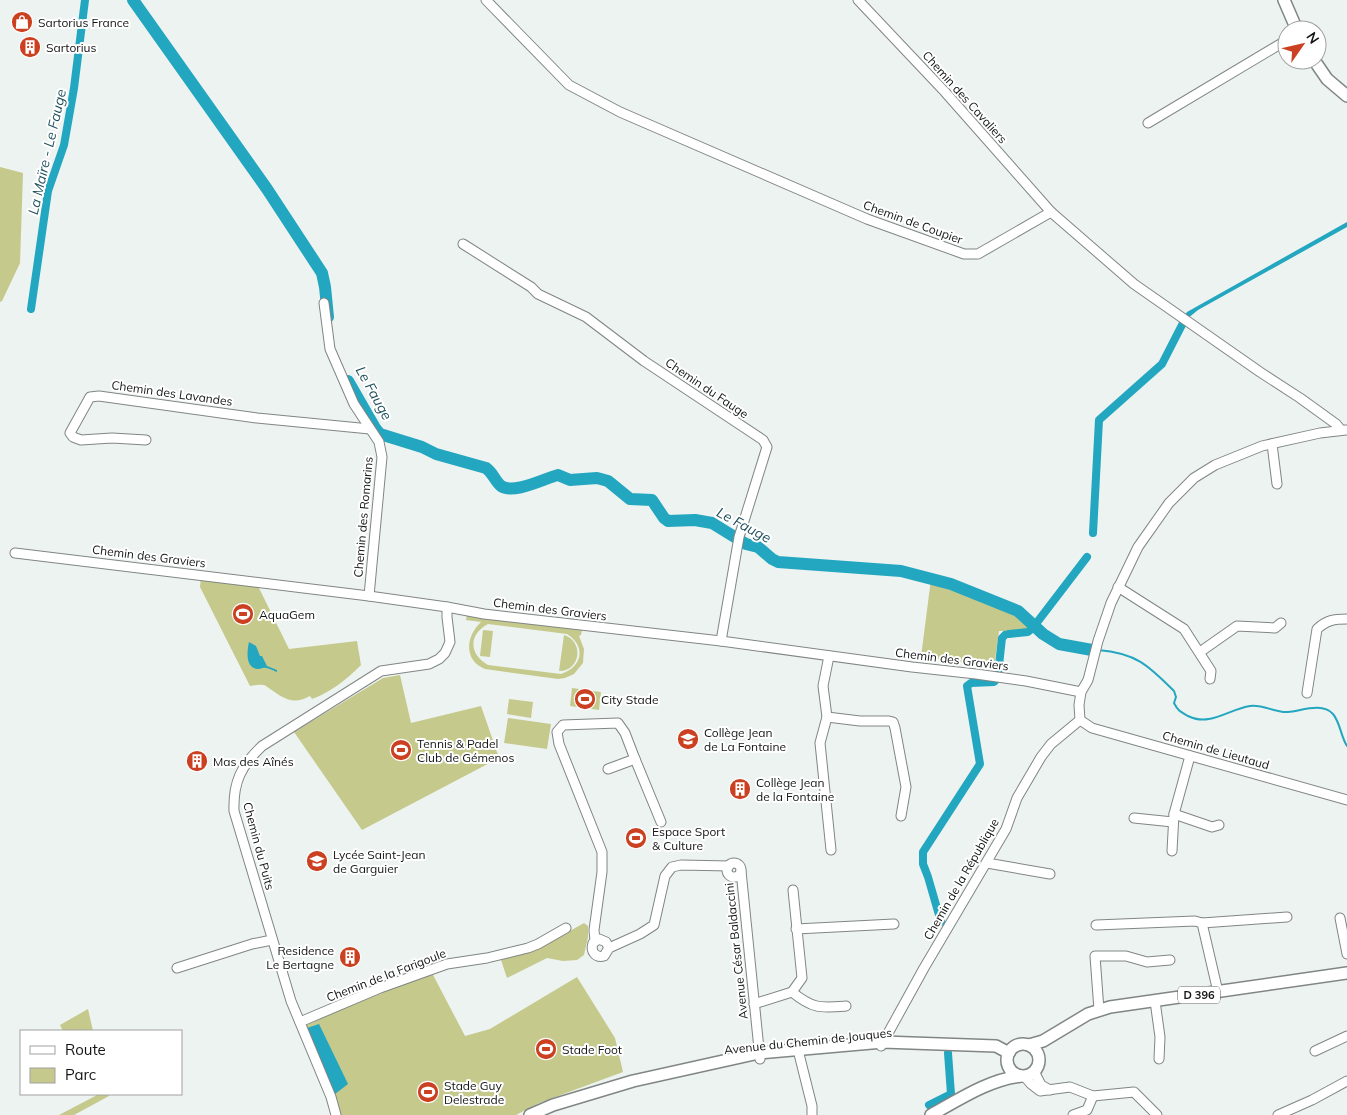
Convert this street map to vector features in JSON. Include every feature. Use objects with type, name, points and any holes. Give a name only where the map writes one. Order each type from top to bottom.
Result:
[{"type":"main road","points":[[1284,0],[1293,20]]},
{"type":"main road","points":[[1321,70],[1327,79],[1347,96]]},
{"type":"main road","name":"D 396","points":[[1028,1045],[1036,1044],[1088,1014],[1099,1010],[1347,973]]},
{"type":"main road","name":"D 396","points":[[1039,1058],[1044,1044],[1056,1034]]},
{"type":"main road","name":"Avenue du Chemin de Jouques","points":[[759,1056],[799,1054],[882,1044]]},
{"type":"main road","name":"Avenue du Chemin de Jouques","points":[[530,1115],[594,1091],[690,1067],[759,1056],[882,1044],[929,1044],[996,1046],[1008,1058]]},
{"type":"main road","points":[[931,1115],[988,1084],[1026,1074],[1039,1063],[1036,1050],[1028,1045],[1019,1044],[1015,1046],[1000,1074],[988,1084]]},
{"type":"main road","points":[[1008,1058],[1012,1071],[1026,1074]]},
{"type":"street","name":"Chemin de Coupier","points":[[486,0],[569,86],[620,112],[872,221],[964,254],[978,254],[1051,212]]},
{"type":"street","name":"Chemin des Cavaliers","points":[[858,0],[945,92],[1051,212]]},
{"type":"street","points":[[1148,123],[1277,46]]},
{"type":"street","points":[[1051,212],[1134,284],[1315,408],[1344,430]]},
{"type":"street","name":"Chemin du Fauge","points":[[463,244],[531,287],[538,294],[586,317],[644,361],[763,440],[767,447],[739,540],[721,641]]},
{"type":"street","name":"Chemin des Romarins","points":[[324,303],[330,349],[354,404],[379,442],[382,457],[370,596]]},
{"type":"street","name":"Chemin des Lavandes","points":[[146,440],[112,438],[80,440],[73,437],[70,433],[90,397],[99,396],[257,418],[370,429]]},
{"type":"street","points":[[1080,720],[1079,705],[1081,692],[1088,680],[1098,641],[1118,588],[1138,547],[1169,503],[1194,478],[1215,465],[1262,446],[1320,433],[1344,430]]},
{"type":"street","points":[[1272,444],[1277,484]]},
{"type":"street","name":"Chemin des Graviers","points":[[15,553],[370,596],[484,614],[721,641],[1026,681],[1081,692]]},
{"type":"street","points":[[1118,588],[1184,629],[1211,671],[1210,679]]},
{"type":"street","name":"Chemin du Puits","points":[[336,1115],[331,1097],[291,1001],[272,940],[234,811],[235,789],[241,770],[262,746],[381,671],[429,664],[439,659],[445,653],[450,642],[446,617],[447,607]]},
{"type":"street","points":[[1308,693],[1317,629],[1333,619],[1347,619]]},
{"type":"street","points":[[1200,652],[1237,626],[1274,628],[1281,623]]},
{"type":"street","points":[[829,656],[823,686],[827,717],[820,743],[831,850]]},
{"type":"street","points":[[827,717],[860,722],[889,720],[893,722],[906,787],[901,816]]},
{"type":"street","name":"Chemin de Lieutaud","points":[[1080,720],[1092,728],[1347,800]]},
{"type":"street","name":"Chemin de la République","points":[[882,1044],[924,968],[1006,829],[1017,798],[1041,757],[1052,744],[1080,720]]},
{"type":"street","points":[[595,941],[599,939],[604,940],[609,948],[606,954],[598,956],[594,954],[592,949],[595,941],[594,930],[602,872],[602,852],[559,744],[557,732],[563,725],[618,723],[625,733],[661,822]]},
{"type":"street","points":[[1172,851],[1173,818],[1190,756]]},
{"type":"street","points":[[608,770],[634,759]]},
{"type":"street","points":[[1134,818],[1173,818],[1212,827],[1219,826]]},
{"type":"street","points":[[987,863],[1050,874]]},
{"type":"street","name":"Avenue César Baldaccini","points":[[609,948],[640,934],[654,925],[665,876],[672,867],[681,865],[729,866],[728,872],[732,876],[737,876],[741,871],[759,1056]]},
{"type":"street","points":[[754,1004],[792,992],[802,978],[793,890]]},
{"type":"street","points":[[1096,925],[1195,921],[1202,923],[1287,917]]},
{"type":"street","points":[[1340,918],[1347,954]]},
{"type":"street","points":[[1202,923],[1218,992]]},
{"type":"street","points":[[796,928],[894,924]]},
{"type":"street","name":"Chemin de la Farigoule","points":[[300,1022],[380,988],[447,964],[488,958],[528,948],[566,928]]},
{"type":"street","points":[[177,968],[252,944],[272,940]]},
{"type":"street","points":[[1099,1010],[1095,956],[1126,956],[1148,962],[1170,960]]},
{"type":"street","points":[[792,992],[806,1003],[824,1007],[846,1006]]},
{"type":"street","points":[[1155,1001],[1160,1037],[1159,1059]]},
{"type":"street","points":[[1315,1051],[1347,1036]]},
{"type":"street","points":[[799,1054],[812,1106],[812,1115]]},
{"type":"street","points":[[1026,1074],[1040,1092],[1070,1087],[1093,1096],[1134,1092],[1158,1115]]},
{"type":"street","points":[[1278,1115],[1312,1100],[1347,1081]]},
{"type":"street","points":[[1073,1115],[1087,1110],[1093,1096]]},
{"type":"green space","points":[[0,167],[23,173],[20,263],[0,302]]},
{"type":"green space","name":"AquaGem","points":[[201,577],[257,584],[289,649],[357,641],[361,665],[338,685],[312,699],[310,696],[297,700],[286,699],[264,685],[250,686],[200,587]]},
{"type":"green space","points":[[931,579],[958,586],[1016,611],[1031,626],[1026,631],[999,631],[994,667],[921,657]]},
{"type":"green space","points":[[467,615],[582,630],[579,636],[584,649],[583,663],[574,674],[558,679],[485,669],[473,660],[469,647],[472,634],[481,622],[466,620]],"holes":[[[488,624],[567,634],[577,644],[579,656],[574,666],[561,674],[488,665],[477,656],[473,644],[481,628]]]},
{"type":"green space","points":[[483,630],[493,631],[490,657],[480,656]]},
{"type":"green space","points":[[564,635],[575,643],[577,655],[576,661],[572,666],[566,670],[559,671]]},
{"type":"green space","name":"Tennis & Padel Club de Gémenos","points":[[400,675],[411,723],[481,706],[499,758],[362,830],[294,732],[383,678]]},
{"type":"green space","name":"City Stade","points":[[572,688],[601,692],[599,710],[570,706]]},
{"type":"green space","points":[[509,699],[533,702],[531,718],[507,714]]},
{"type":"green space","points":[[508,718],[551,724],[547,749],[504,743]]},
{"type":"green space","points":[[584,923],[588,926],[588,937],[584,955],[577,960],[563,961],[547,958],[507,978],[501,960],[538,949]]},
{"type":"green space","points":[[432,973],[465,1036],[490,1029],[577,977],[615,1038],[623,1072],[539,1103],[516,1115],[341,1115],[305,1026]]},
{"type":"green space","points":[[88,1009],[93,1030],[62,1030],[60,1025]]},
{"type":"green space","points":[[97,1095],[109,1096],[74,1115],[59,1115]]},
{"type":"water","points":[[1347,222],[1347,227],[1198,310],[1187,319],[1184,316],[1187,312]]},
{"type":"water","points":[[249,642],[256,646],[267,666],[277,670],[277,672],[269,668],[258,669],[251,666],[248,658]]},
{"type":"water","points":[[319,1024],[348,1084],[335,1094],[307,1028]]},
{"type":"waterway","name":"La Maïre - Le Fauge","points":[[31,309],[48,191],[64,145],[74,88],[85,0]]},
{"type":"waterway","name":"Le Fauge","points":[[133,0],[267,189],[322,273],[328,317]]},
{"type":"waterway","points":[[1093,533],[1099,420],[1162,364],[1184,321]]},
{"type":"waterway","name":"Le Fauge","points":[[348,381],[380,434],[422,447],[436,454],[486,468],[501,486],[507,488],[521,487],[558,475],[570,480],[597,478],[608,481],[630,499],[652,500],[668,521],[695,520],[712,523],[746,544],[758,547],[778,562],[901,571],[951,584],[1018,611],[1043,634],[1059,644],[1092,650]]},
{"type":"waterway","points":[[1035,625],[1087,557]]},
{"type":"waterway","points":[[1009,634],[1028,632],[1033,628]]},
{"type":"waterway","points":[[998,674],[1002,638],[1005,635]]},
{"type":"waterway","name":"Le Fauge","points":[[1098,650],[1132,657],[1149,667],[1174,691],[1176,697],[1175,706],[1188,716],[1204,720],[1250,706],[1260,706],[1283,712],[1323,708],[1335,717],[1347,746]]},
{"type":"waterway","points":[[941,922],[923,864],[923,852],[980,764],[967,686],[971,683],[994,682],[996,680]]},
{"type":"waterway","points":[[929,1105],[951,1094],[948,1053]]},
{"type":"place","name":"Sartorius France","points":[[22,22]]},
{"type":"place","name":"Sartorius","points":[[30,47]]},
{"type":"place","name":"AquaGem","points":[[243,614]]},
{"type":"place","name":"City Stade","points":[[585,699]]},
{"type":"place","name":"Collège Jean de La Fontaine","points":[[688,739]]},
{"type":"place","name":"Tennis & Padel Club de Gémenos","points":[[401,750]]},
{"type":"place","name":"Mas des Aînés","points":[[197,761]]},
{"type":"place","name":"Collège Jean de la Fontaine","points":[[740,789]]},
{"type":"place","name":"Espace Sport & Culture","points":[[636,838]]},
{"type":"place","name":"Lycée Saint-Jean de Garguier","points":[[317,861]]},
{"type":"place","name":"Residence Le Bertagne","points":[[350,957]]},
{"type":"place","name":"Stade Foot","points":[[546,1049]]},
{"type":"place","name":"Stade Guy Delestrade","points":[[428,1092]]}]
